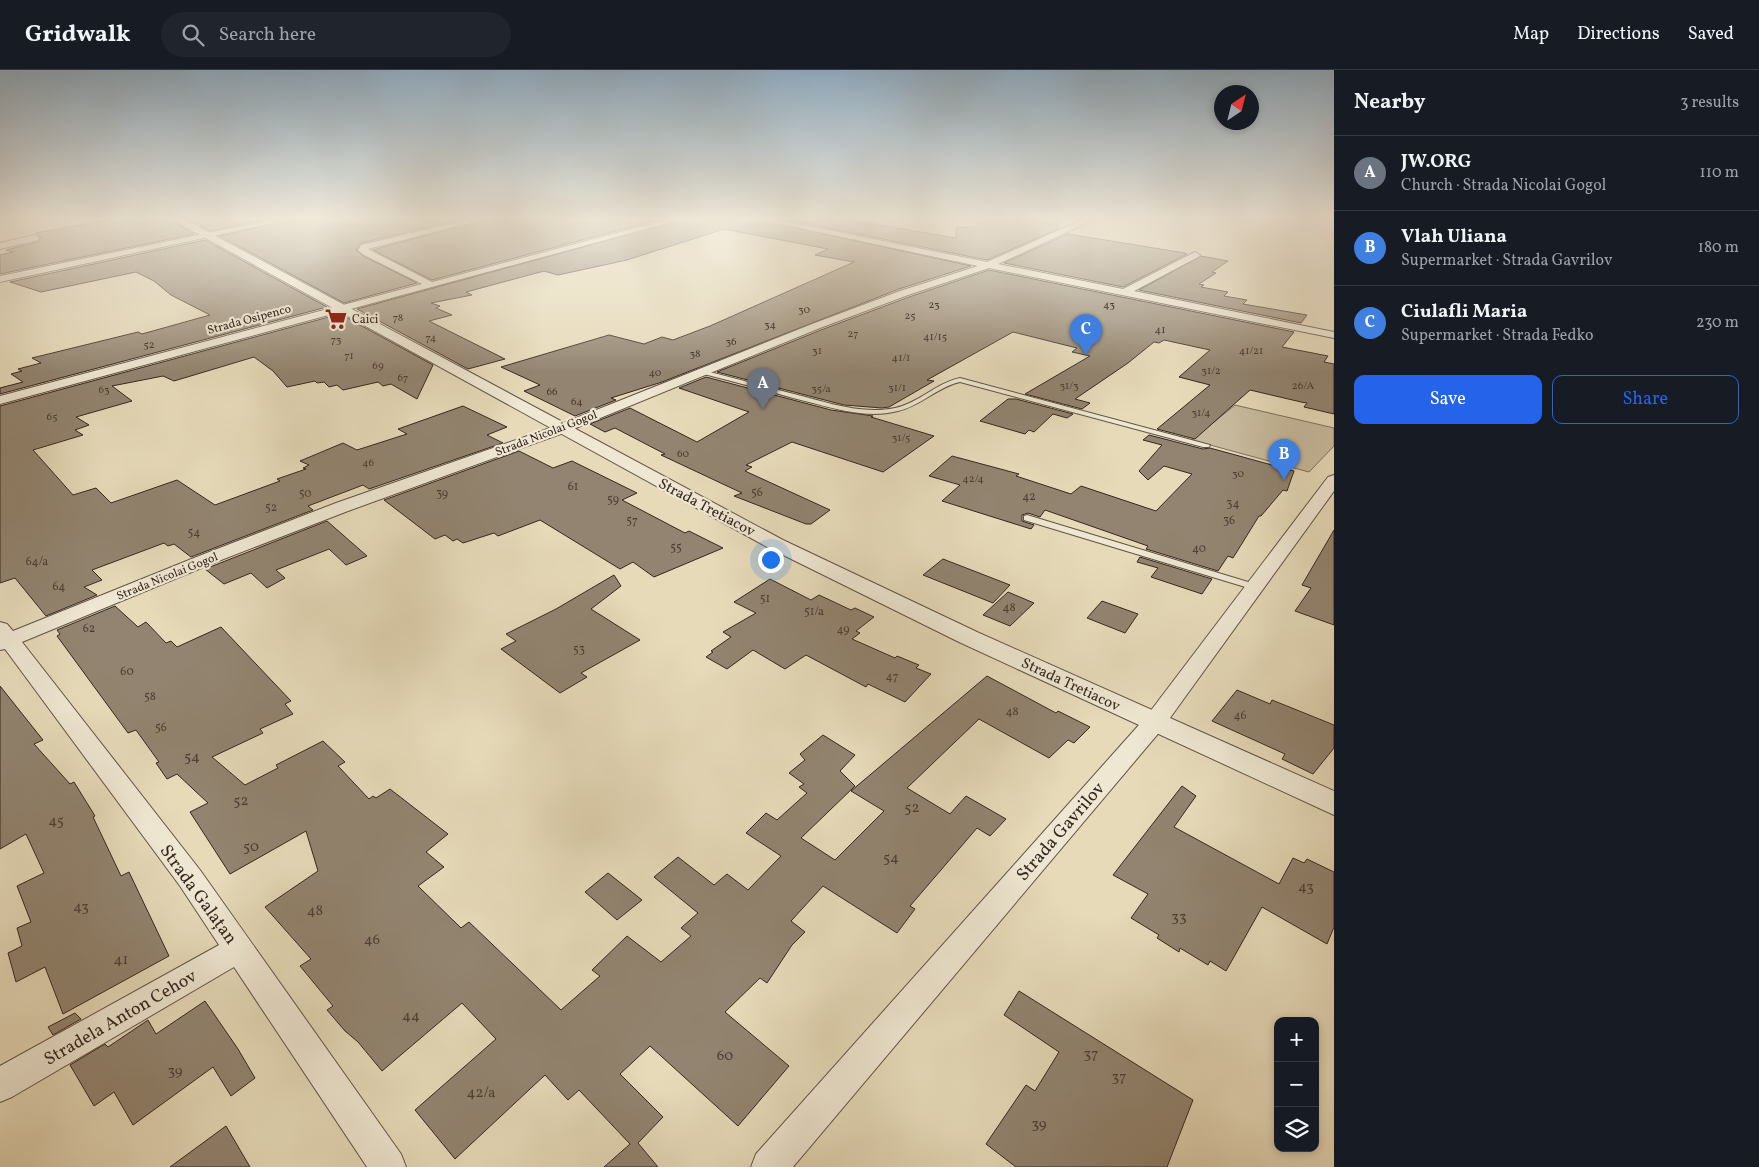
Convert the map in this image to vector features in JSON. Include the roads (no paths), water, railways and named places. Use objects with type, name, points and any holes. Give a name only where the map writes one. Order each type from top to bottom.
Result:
[{"type":"street","points":[[0,279],[41,270]]},
{"type":"street","name":"Strada Tretiacov","points":[[271,270],[776,544],[968,637],[1334,804]]},
{"type":"street","points":[[401,270],[431,285]]},
{"type":"street","name":"Strada Osipenco","points":[[0,400],[487,270]]},
{"type":"street","name":"Strada Nicolai Gogol","points":[[3,638],[333,510],[561,429],[904,293],[973,270]]},
{"type":"street","points":[[1007,270],[1334,336]]},
{"type":"street","points":[[1124,293],[1167,270]]},
{"type":"street","name":"Strada Gavrilov","points":[[769,1167],[1154,723],[1334,480]]},
{"type":"street","name":"Strada Galațan","points":[[3,638],[190,878],[388,1167]]},
{"type":"street","name":"Stradela Anton Cehov","points":[[0,1085],[239,949]]},
{"type":"lane","points":[[702,372],[841,408],[872,412],[904,408],[950,382],[960,380],[1206,445]]},
{"type":"lane","points":[[1027,518],[1255,587]]},
{"type":"place","name":"Caici","points":[[336,319]]},
{"type":"place","name":"Ciulafli Maria","points":[[1086,355]]},
{"type":"place","name":"JW.ORG","points":[[763,409]]},
{"type":"place","name":"Vlah Uliana","points":[[1284,480]]}]
